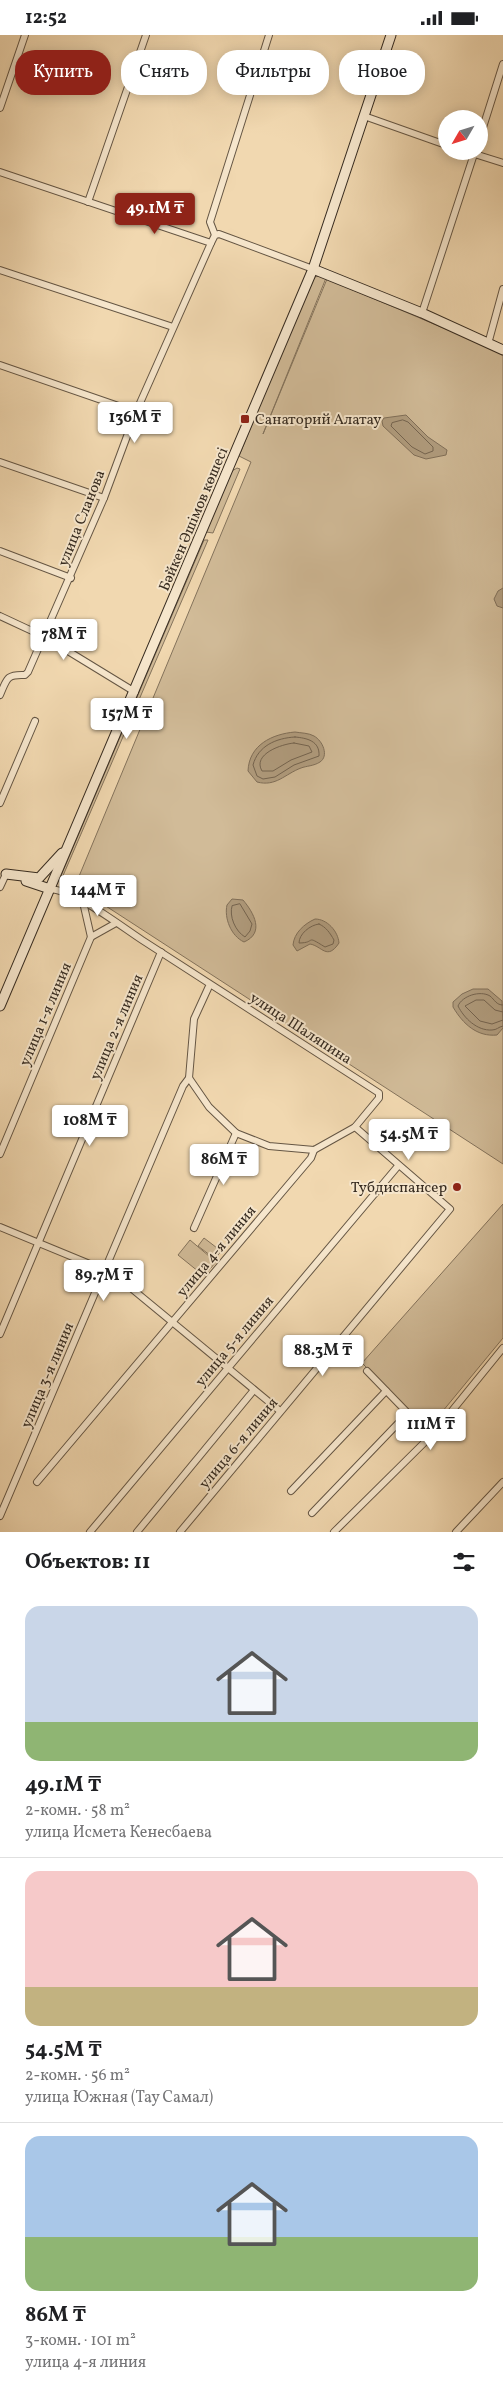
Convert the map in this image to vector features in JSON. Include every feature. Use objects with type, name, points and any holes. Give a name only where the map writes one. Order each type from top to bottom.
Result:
[{"type":"main road","name":"Бәйкен Әшімов көшесі","points":[[0,1006],[135,692],[313,269],[391,35]]},
{"type":"main road","points":[[313,269],[422,313],[503,350]]},
{"type":"main road","points":[[3,873],[39,878],[45,874],[71,841]]},
{"type":"main road","points":[[3,873],[50,889]]},
{"type":"street","points":[[0,108],[25,35]]},
{"type":"street","points":[[88,201],[146,35]]},
{"type":"street","points":[[269,35],[210,222],[214,235],[313,269]]},
{"type":"street","points":[[488,112],[503,64]]},
{"type":"street","points":[[364,116],[438,142]]},
{"type":"street","points":[[488,158],[503,163]]},
{"type":"street","points":[[422,313],[473,160]]},
{"type":"street","points":[[0,172],[211,243]]},
{"type":"street","name":"улица Сланова","points":[[0,695],[7,678],[12,675],[25,675],[28,672],[71,578],[104,498],[136,412],[214,235]]},
{"type":"street","points":[[0,270],[173,327]]},
{"type":"street","points":[[488,344],[503,289]]},
{"type":"street","points":[[0,365],[136,412]]},
{"type":"street","points":[[0,462],[104,498]]},
{"type":"street","points":[[0,551],[71,578]]},
{"type":"street","points":[[0,616],[44,637],[135,692]]},
{"type":"street","points":[[0,803],[34,721]]},
{"type":"street","points":[[0,887],[3,873]]},
{"type":"street","name":"улица Шаляпина","points":[[50,889],[61,890],[83,902],[379,1093],[379,1098],[355,1127]]},
{"type":"street","points":[[83,902],[92,937],[116,923]]},
{"type":"street","name":"улица 1-я линия","points":[[0,1154],[92,937]]},
{"type":"street","name":"улица 2-я линия","points":[[0,1334],[161,952]]},
{"type":"street","points":[[210,984],[194,1019],[189,1078],[209,1107],[236,1133],[269,1145],[314,1150],[355,1127],[398,1165]]},
{"type":"street","name":"улица 3-я линия","points":[[0,1516],[189,1078]]},
{"type":"street","points":[[194,1228],[236,1133]]},
{"type":"street","name":"улица 4-я линия","points":[[37,1482],[312,1157],[314,1150]]},
{"type":"street","name":"улица 6-я линия","points":[[180,1532],[450,1209],[398,1165]]},
{"type":"street","name":"улица 5-я линия","points":[[90,1532],[398,1165]]},
{"type":"street","points":[[0,1227],[114,1274],[280,1411]]},
{"type":"street","points":[[334,1532],[431,1437],[503,1347]]},
{"type":"street","points":[[366,1371],[431,1437]]},
{"type":"street","points":[[137,1532],[254,1390]]},
{"type":"street","points":[[291,1491],[386,1391]]},
{"type":"street","points":[[312,1513],[408,1413]]},
{"type":"street","points":[[456,1532],[503,1482]]},
{"type":"shaded area","points":[[314,277],[326,278],[263,434],[327,279],[503,353],[503,1164],[75,886],[251,462],[239,456],[310,283]]},
{"type":"shaded area","points":[[237,468],[240,469],[213,533],[206,532],[232,471]]},
{"type":"shaded area","points":[[204,540],[208,540],[62,878],[60,878]]},
{"type":"shaded area","points":[[503,1204],[503,1338],[428,1429],[362,1363]]},
{"type":"shaded area","points":[[204,1238],[221,1251],[215,1259],[198,1246]]},
{"type":"shaded area","points":[[190,1240],[216,1262],[204,1276],[178,1255]]},
{"type":"water","points":[[406,415],[428,437],[447,450],[446,455],[426,459],[414,455],[383,426],[382,421],[384,418]]},
{"type":"water","points":[[503,588],[503,608],[497,606],[494,599],[498,591]]},
{"type":"water","points":[[295,732],[310,734],[317,738],[324,749],[323,759],[318,763],[301,768],[270,783],[257,782],[248,771],[249,762],[257,748],[270,738]]},
{"type":"water","points":[[232,899],[243,900],[251,911],[256,923],[254,933],[244,942],[235,936],[228,921],[226,910],[227,905]]},
{"type":"water","points":[[315,919],[324,921],[331,926],[337,934],[339,943],[328,952],[310,944],[297,951],[293,945],[295,937],[303,926]]},
{"type":"water","points":[[473,989],[488,989],[502,1001],[503,1028],[497,1035],[477,1032],[461,1019],[453,1007],[453,1002],[462,994]]},
{"type":"place","name":"Санаторий Алатау","points":[[245,419]]},
{"type":"place","name":"Тубдиспансер","points":[[457,1187]]}]
